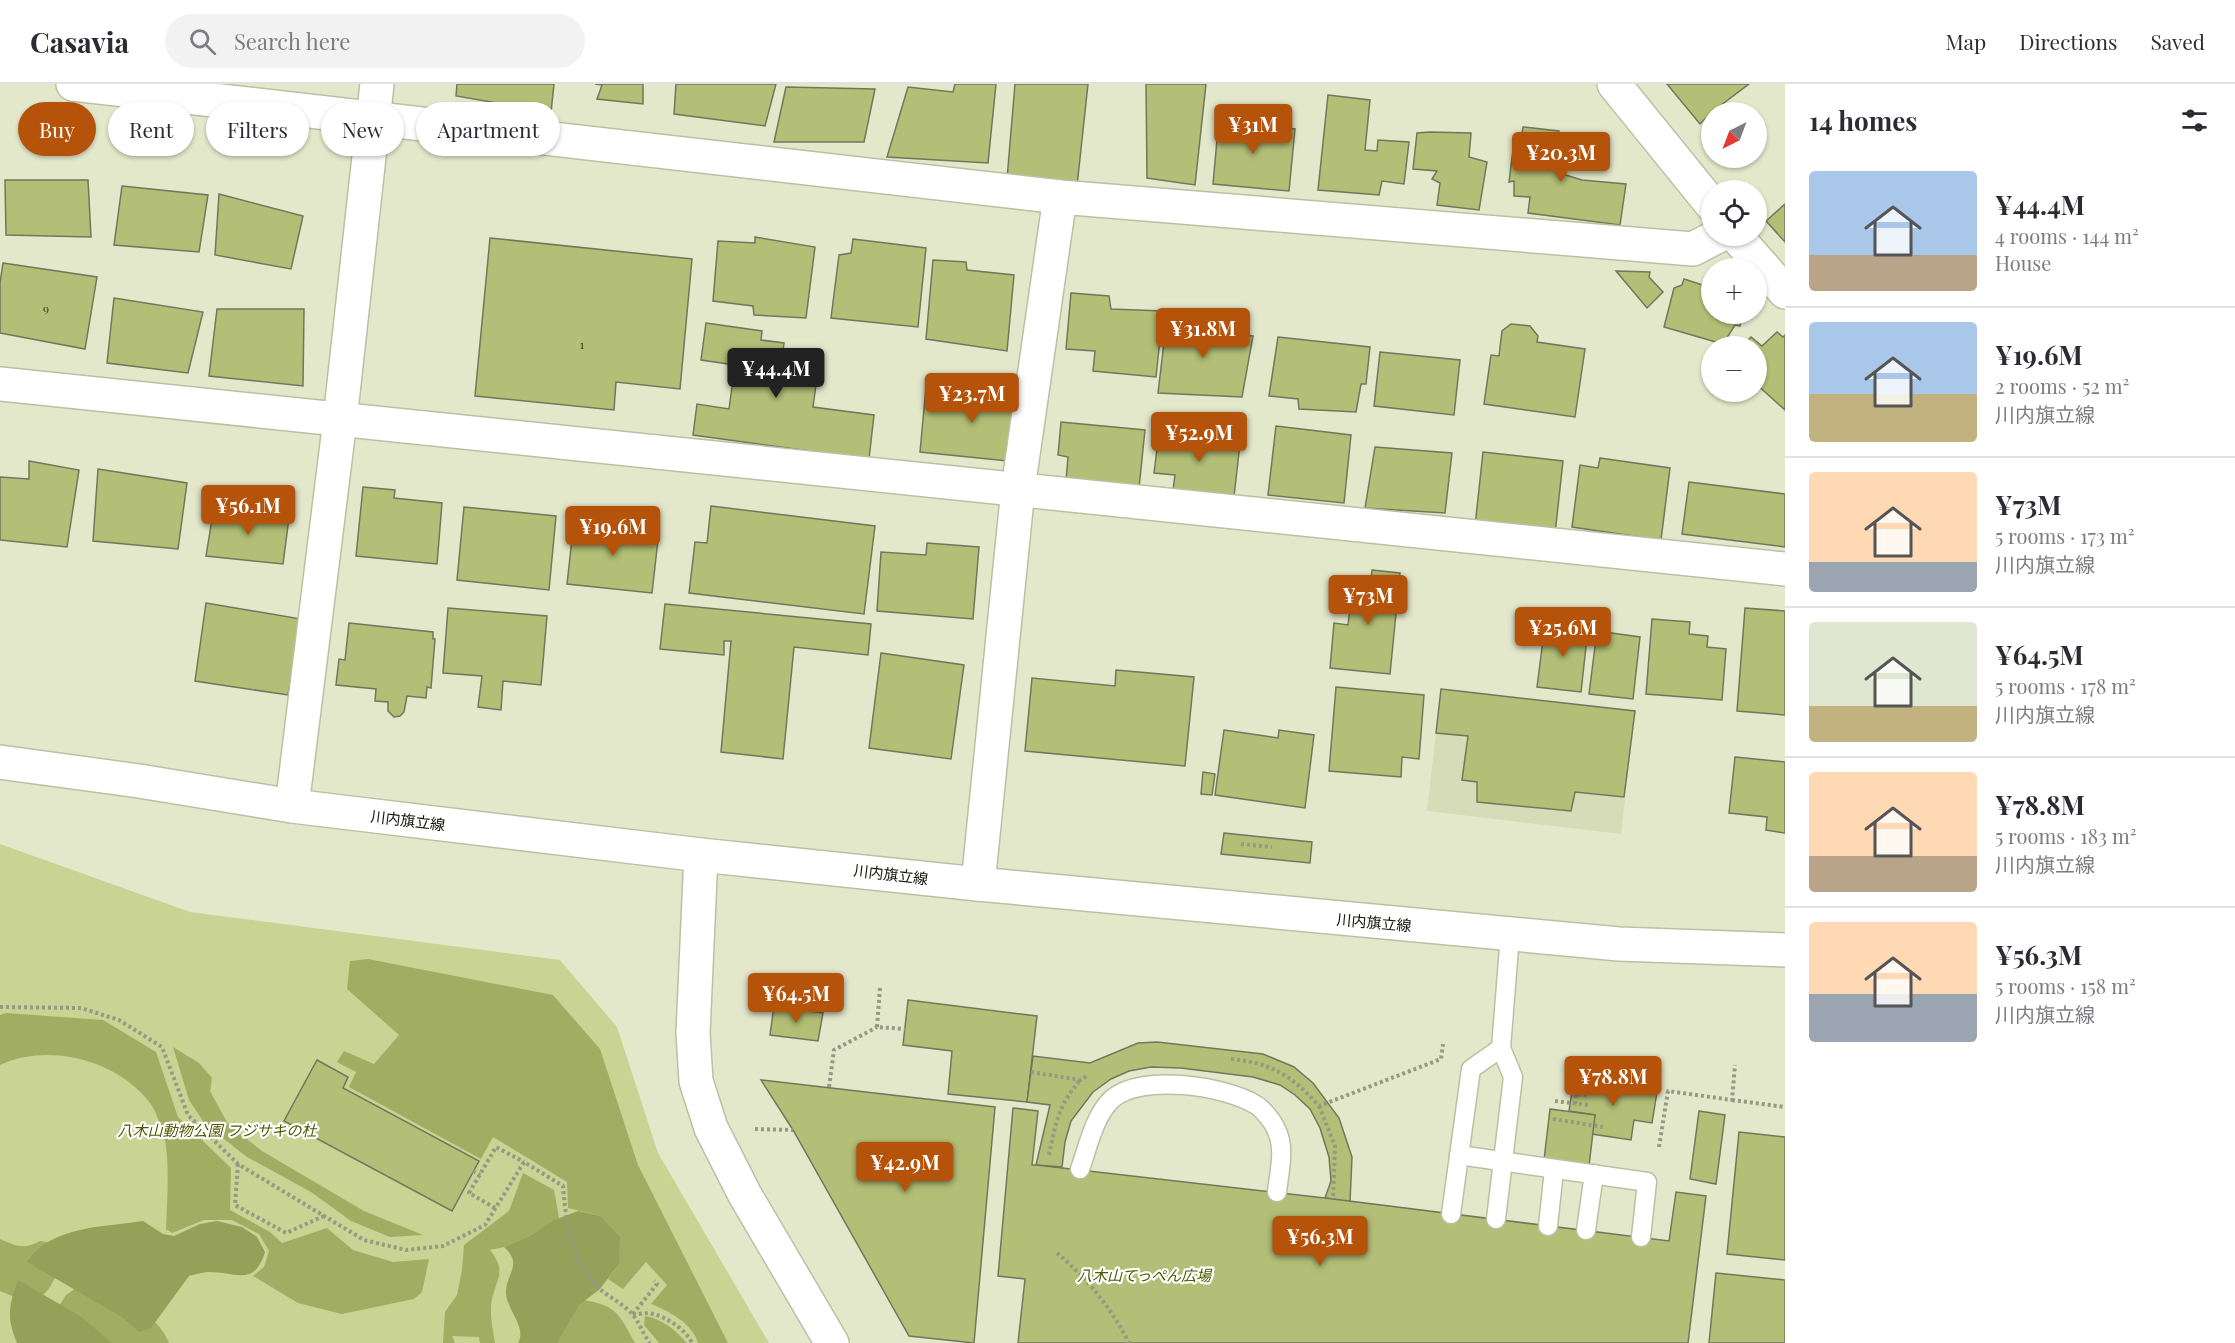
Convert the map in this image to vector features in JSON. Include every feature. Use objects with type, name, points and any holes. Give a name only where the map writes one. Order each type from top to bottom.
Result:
[{"type":"street","points":[[73,84],[321,113]]},
{"type":"street","points":[[374,102],[377,84]]},
{"type":"street","points":[[1614,84],[1701,191]]},
{"type":"street","points":[[404,123],[1060,196],[1694,249],[1701,245]]},
{"type":"street","points":[[292,806],[340,420],[368,156]]},
{"type":"street","points":[[978,884],[1018,489],[1060,196]]},
{"type":"street","points":[[1745,246],[1785,292]]},
{"type":"street","points":[[0,384],[1785,569]]},
{"type":"street","name":"川内旗立線","points":[[0,762],[139,781],[292,806],[701,855],[1510,935],[1619,944],[1785,950]]},
{"type":"street","points":[[701,855],[693,1033],[696,1081],[711,1128],[744,1195],[832,1343]]},
{"type":"lane","points":[[1496,1219],[1513,1077],[1502,1048],[1510,935]]},
{"type":"lane","points":[[1451,1214],[1471,1069],[1502,1048]]},
{"type":"lane","points":[[1080,1169],[1098,1120],[1113,1098],[1142,1084],[1163,1083],[1233,1094],[1259,1106],[1276,1129],[1282,1145],[1277,1192]]},
{"type":"lane","points":[[1459,1155],[1647,1182],[1641,1237]]},
{"type":"lane","points":[[1548,1226],[1554,1170]]},
{"type":"lane","points":[[1586,1230],[1594,1174]]},
{"type":"path","points":[[1241,844],[1272,847]]},
{"type":"path","points":[[877,1027],[880,988]]},
{"type":"path","points":[[0,1007],[81,1008],[119,1020],[162,1047],[188,1115],[238,1164],[364,1240],[406,1250],[443,1246],[485,1225],[524,1162]]},
{"type":"path","points":[[829,1087],[834,1050],[877,1027],[905,1029]]},
{"type":"path","points":[[1732,1100],[1735,1065]]},
{"type":"path","points":[[1048,1157],[1056,1118],[1063,1100],[1081,1080]]},
{"type":"path","points":[[1659,1147],[1668,1091],[1785,1107]]},
{"type":"path","points":[[1575,1104],[1576,1094],[1589,1096]]},
{"type":"path","points":[[1555,1101],[1588,1105]]},
{"type":"path","points":[[1319,1106],[1335,1146],[1333,1199]]},
{"type":"path","points":[[1553,1119],[1604,1127]]},
{"type":"path","points":[[495,1208],[469,1193],[496,1147],[562,1186],[568,1234],[582,1266],[600,1289],[633,1315],[642,1334],[650,1343]]},
{"type":"path","points":[[238,1164],[235,1205],[286,1233],[324,1216]]},
{"type":"path","points":[[473,1171],[480,1175]]},
{"type":"path","points":[[1057,1253],[1076,1269],[1114,1315],[1129,1343]]},
{"type":"path","points":[[633,1315],[657,1284],[654,1281]]},
{"type":"path","points":[[633,1315],[650,1313],[664,1317],[689,1337],[692,1343]]},
{"type":"shaded area","points":[[1441,689],[1635,711],[1621,834],[1427,811]]},
{"type":"shaded area","points":[[578,1211],[600,1216],[620,1237],[619,1264],[600,1289],[579,1305],[557,1343],[518,1343],[519,1325],[506,1294],[513,1259],[504,1247],[530,1236],[554,1220]]},
{"type":"shaded area","points":[[143,1221],[163,1234],[174,1236],[200,1224],[217,1221],[242,1227],[257,1237],[265,1252],[255,1270],[249,1274],[207,1272],[189,1276],[151,1328],[139,1332],[122,1317],[27,1262],[49,1241],[64,1235],[95,1227]]},
{"type":"shaded area","points":[[18,1280],[80,1316],[112,1343],[17,1343],[11,1326],[10,1311]]},
{"type":"green space","name":"八木山動物公園 フジサキの杜","points":[[0,844],[190,912],[560,960],[617,1027],[658,1153],[769,1343],[0,1343]]},
{"type":"green space","points":[[368,959],[553,995],[600,1049],[638,1165],[728,1343],[698,1343],[691,1329],[685,1324],[672,1314],[651,1304],[667,1285],[646,1262],[623,1289],[608,1279],[619,1264],[600,1216],[568,1208],[567,1182],[493,1137],[481,1159],[349,1087],[356,1072],[337,1062],[344,1051],[374,1064],[399,1035],[347,989],[350,961]]},
{"type":"green space","points":[[6,1013],[103,1020],[156,1052],[178,1117],[231,1168],[230,1210],[270,1232],[282,1243],[327,1228],[353,1250],[393,1262],[429,1259],[422,1292],[414,1299],[342,1314],[298,1303],[253,1276],[264,1267],[269,1251],[259,1234],[232,1220],[204,1220],[172,1233],[166,1229],[168,1182],[166,1145],[150,1103],[120,1076],[81,1059],[39,1055],[19,1058],[0,1065],[0,1015]]},
{"type":"green space","points":[[173,1047],[199,1063],[212,1078],[210,1091],[228,1124],[262,1151],[364,1211],[423,1235],[390,1237],[351,1221],[311,1192],[247,1157],[205,1124],[189,1100]]},
{"type":"green space","points":[[523,1173],[554,1190],[559,1218],[530,1236],[490,1250],[499,1269],[491,1304],[495,1343],[480,1343],[479,1337],[452,1336],[455,1343],[443,1343],[445,1312],[457,1295],[464,1245],[509,1211]]},
{"type":"green space","points":[[0,1239],[20,1246],[40,1241],[57,1244],[63,1260],[47,1291],[36,1300],[29,1303],[0,1291]]},
{"type":"green space","points":[[89,1279],[135,1305],[156,1323],[164,1332],[169,1343],[73,1343],[56,1311],[66,1295]]},
{"type":"green space","points":[[577,1299],[600,1304],[614,1311],[635,1343],[528,1343]]},
{"type":"green space","points":[[645,1316],[668,1326],[687,1343],[659,1343],[644,1325]]},
{"type":"building","points":[[457,84],[554,84],[552,102],[491,102],[456,96]]},
{"type":"building","points":[[595,84],[643,84],[643,104],[597,99],[602,85]]},
{"type":"building","points":[[676,84],[776,84],[765,126],[674,114]]},
{"type":"building","points":[[955,84],[996,84],[988,163],[887,157],[908,87],[953,92]]},
{"type":"building","points":[[1015,84],[1088,84],[1077,186],[1007,179]]},
{"type":"building","points":[[1146,84],[1206,84],[1195,185],[1147,178]]},
{"type":"building","points":[[1667,84],[1749,84],[1725,102],[1701,102],[1700,124]]},
{"type":"building","points":[[786,87],[875,89],[864,142],[774,142]]},
{"type":"building","points":[[1328,95],[1370,100],[1365,150],[1377,151],[1378,140],[1409,142],[1404,184],[1382,181],[1379,195],[1318,190]]},
{"type":"building","points":[[1219,117],[1272,122],[1272,126],[1295,129],[1289,191],[1213,184]]},
{"type":"building","points":[[1523,127],[1559,131],[1558,139],[1566,141],[1559,173],[1582,180],[1626,184],[1620,225],[1528,213],[1530,197],[1514,196],[1514,181],[1509,182],[1513,150],[1519,153]]},
{"type":"building","points":[[1417,133],[1471,133],[1469,157],[1487,162],[1479,210],[1437,205],[1440,183],[1432,179],[1437,171],[1413,169]]},
{"type":"building","points":[[5,180],[88,180],[91,237],[6,235]]},
{"type":"building","points":[[122,186],[208,195],[199,252],[114,245]]},
{"type":"building","points":[[219,194],[303,216],[291,269],[215,255]]},
{"type":"building","points":[[1785,204],[1785,242],[1767,222]]},
{"type":"building","points":[[755,237],[815,247],[806,318],[754,315],[753,306],[713,301],[718,241],[755,243]]},
{"type":"building","points":[[490,238],[692,259],[680,389],[616,382],[614,410],[475,396]]},
{"type":"building","points":[[853,239],[926,248],[918,327],[831,318],[839,255],[851,253]]},
{"type":"building","points":[[933,260],[966,262],[967,270],[1014,275],[1007,351],[926,339]]},
{"type":"building","points":[[3,263],[97,277],[85,349],[0,333],[0,283]]},
{"type":"building","points":[[1616,271],[1650,272],[1649,277],[1663,292],[1647,308]]},
{"type":"building","points":[[1684,279],[1701,284],[1701,324],[1740,324],[1740,326],[1735,325],[1728,336],[1701,338],[1664,327],[1674,288],[1682,285]]},
{"type":"building","points":[[1071,293],[1109,296],[1111,309],[1163,311],[1156,377],[1093,371],[1095,351],[1066,349]]},
{"type":"building","points":[[114,298],[203,312],[188,373],[107,363]]},
{"type":"building","points":[[217,309],[304,309],[303,386],[209,376]]},
{"type":"building","points":[[1167,317],[1222,318],[1221,333],[1253,336],[1242,397],[1158,393]]},
{"type":"building","points":[[706,323],[762,331],[761,340],[784,343],[783,351],[820,356],[813,407],[874,415],[869,459],[693,435],[697,404],[729,409],[735,365],[701,360]]},
{"type":"building","points":[[1511,324],[1530,326],[1538,336],[1537,342],[1585,349],[1575,417],[1484,404],[1491,355],[1499,356],[1502,331]]},
{"type":"building","points":[[1777,332],[1783,337],[1785,335],[1785,410],[1767,394],[1767,341]]},
{"type":"building","points":[[1278,337],[1370,347],[1366,384],[1361,384],[1356,412],[1299,409],[1298,399],[1269,396]]},
{"type":"building","points":[[1380,352],[1460,360],[1454,415],[1374,406]]},
{"type":"building","points":[[926,387],[1025,397],[1018,462],[920,452]]},
{"type":"building","points":[[1061,422],[1145,430],[1139,488],[1066,481],[1068,457],[1058,455]]},
{"type":"building","points":[[1160,425],[1241,435],[1233,505],[1172,498],[1175,475],[1154,473]]},
{"type":"building","points":[[1276,426],[1351,435],[1344,503],[1268,495]]},
{"type":"building","points":[[1375,447],[1452,453],[1445,513],[1365,508]]},
{"type":"building","points":[[1483,452],[1563,461],[1555,534],[1475,526]]},
{"type":"building","points":[[1600,458],[1670,468],[1661,540],[1572,527],[1580,465],[1598,468]]},
{"type":"building","points":[[29,461],[79,470],[67,547],[0,540],[0,477],[29,479]]},
{"type":"building","points":[[98,469],[187,483],[178,549],[93,541]]},
{"type":"building","points":[[1689,482],[1785,494],[1785,547],[1682,534]]},
{"type":"building","points":[[363,487],[395,490],[394,498],[442,503],[437,564],[356,556]]},
{"type":"building","points":[[711,506],[875,526],[864,614],[689,593],[695,542],[707,543]]},
{"type":"building","points":[[214,507],[289,518],[283,564],[206,556]]},
{"type":"building","points":[[464,507],[556,516],[549,590],[457,580]]},
{"type":"building","points":[[574,521],[659,531],[652,593],[567,584]]},
{"type":"building","points":[[927,543],[979,547],[973,619],[877,611],[881,552],[926,555]]},
{"type":"building","points":[[1372,570],[1400,573],[1390,674],[1330,668],[1334,623],[1348,625],[1353,581],[1371,582]]},
{"type":"building","points":[[206,603],[301,619],[288,695],[195,681]]},
{"type":"building","points":[[665,604],[871,624],[868,655],[794,647],[783,759],[721,752],[731,641],[724,641],[724,655],[660,649]]},
{"type":"building","points":[[448,608],[547,616],[541,685],[503,681],[501,710],[478,707],[482,676],[443,673]]},
{"type":"building","points":[[1745,608],[1785,611],[1785,715],[1737,711]]},
{"type":"building","points":[[1652,619],[1690,622],[1689,634],[1708,636],[1707,647],[1726,649],[1722,700],[1646,694]]},
{"type":"building","points":[[349,623],[433,632],[433,639],[435,639],[431,688],[427,687],[426,698],[407,696],[404,712],[394,717],[388,711],[388,702],[375,701],[376,689],[336,685],[339,659],[345,660]]},
{"type":"building","points":[[1545,624],[1588,629],[1581,692],[1537,687]]},
{"type":"building","points":[[1597,631],[1640,637],[1633,699],[1589,694]]},
{"type":"building","points":[[881,653],[964,665],[951,759],[869,748]]},
{"type":"building","points":[[1116,670],[1194,677],[1185,766],[1025,751],[1032,678],[1115,686]]},
{"type":"building","points":[[1336,687],[1424,695],[1419,759],[1402,757],[1401,777],[1329,771]]},
{"type":"building","points":[[1441,689],[1635,711],[1624,797],[1575,792],[1571,811],[1477,802],[1477,782],[1462,780],[1468,736],[1436,733]]},
{"type":"building","points":[[1224,730],[1278,738],[1279,730],[1314,735],[1305,808],[1215,795]]},
{"type":"building","points":[[1735,757],[1785,762],[1785,833],[1766,830],[1767,817],[1729,813]]},
{"type":"building","points":[[1203,772],[1215,774],[1212,795],[1201,794]]},
{"type":"building","points":[[1224,833],[1312,842],[1310,863],[1221,854]]},
{"type":"building","points":[[908,1000],[1037,1016],[1027,1102],[948,1094],[952,1051],[903,1045]]},
{"type":"building","points":[[774,1006],[823,1013],[818,1041],[770,1035]]},
{"type":"building","points":[[1157,1042],[1263,1054],[1294,1067],[1313,1083],[1339,1118],[1352,1157],[1350,1202],[1325,1198],[1331,1181],[1329,1157],[1320,1128],[1310,1109],[1295,1095],[1280,1085],[1253,1077],[1181,1068],[1151,1067],[1129,1071],[1111,1079],[1093,1092],[1071,1121],[1065,1142],[1062,1167],[1036,1165],[1050,1105],[1027,1102],[1033,1056],[1090,1063],[1138,1043]]},
{"type":"building","points":[[317,1060],[348,1077],[343,1088],[479,1161],[452,1211],[284,1121]]},
{"type":"building","points":[[1574,1079],[1657,1092],[1652,1123],[1634,1120],[1631,1140],[1592,1134],[1595,1115],[1569,1111]]},
{"type":"building","points":[[761,1080],[995,1107],[974,1343],[909,1336],[793,1130]]},
{"type":"building","points":[[1013,1108],[1038,1111],[1032,1165],[1325,1198],[1669,1241],[1676,1192],[1706,1196],[1688,1343],[1018,1343],[1025,1279],[998,1276]]},
{"type":"building","points":[[1550,1109],[1595,1115],[1589,1166],[1544,1160]]},
{"type":"building","points":[[1699,1111],[1725,1115],[1716,1184],[1690,1179]]},
{"type":"building","points":[[1739,1132],[1785,1137],[1785,1260],[1727,1254]]},
{"type":"building","points":[[1716,1273],[1785,1280],[1785,1343],[1709,1343]]},
{"type":"park label","name":"八木山てっぺん広場","points":[[1144,1275]]}]
